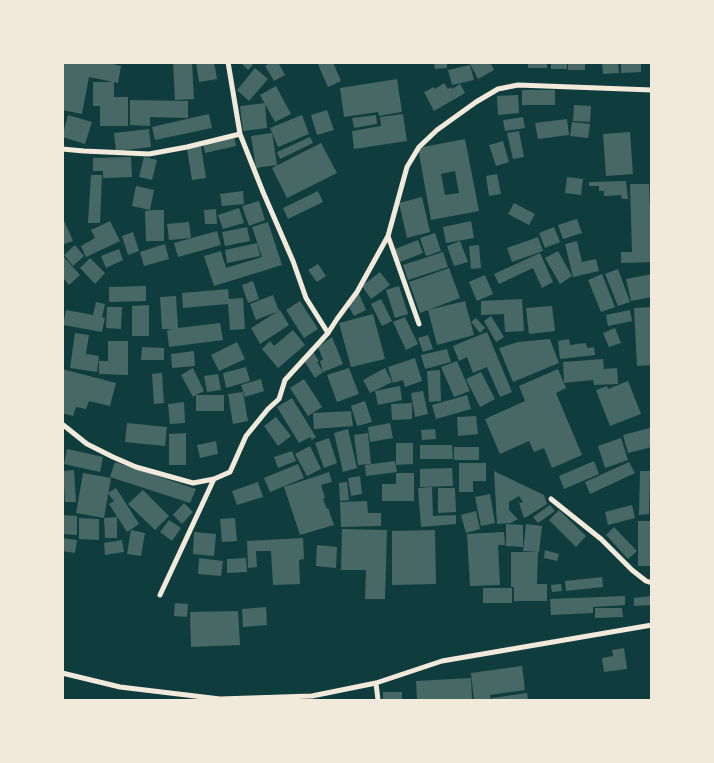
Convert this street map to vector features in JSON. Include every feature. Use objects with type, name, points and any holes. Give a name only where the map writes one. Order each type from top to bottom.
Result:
[{"type":"street","points":[[228,62],[240,134],[293,261],[306,298],[328,333]]},
{"type":"street","points":[[62,424],[87,444],[112,458],[136,467],[193,483],[214,479],[230,472],[246,436],[279,398],[285,380],[328,333],[357,292],[388,236],[407,167],[419,147],[445,124],[498,89],[518,85],[652,90]]},
{"type":"street","points":[[62,149],[149,154],[240,134]]},
{"type":"street","points":[[388,236],[419,324]]},
{"type":"street","points":[[160,595],[214,479]]},
{"type":"street","points":[[551,499],[601,539],[632,570],[646,581],[652,583]]},
{"type":"street","points":[[62,673],[120,687],[220,700],[312,696],[376,683],[442,661],[652,625]]},
{"type":"street","points":[[376,683],[378,700]]},
{"type":"building","points":[[62,62],[105,62],[121,66],[118,83],[89,77],[82,114],[62,110]]},
{"type":"building","points":[[173,62],[192,62],[194,99],[175,100]]},
{"type":"building","points":[[196,62],[214,62],[217,79],[199,82]]},
{"type":"building","points":[[240,62],[255,62],[248,70]]},
{"type":"building","points":[[271,62],[278,62],[285,75],[274,81],[265,66]]},
{"type":"building","points":[[317,62],[333,62],[341,81],[328,87]]},
{"type":"building","points":[[434,62],[447,62],[447,68],[435,69]]},
{"type":"building","points":[[469,62],[490,62],[494,70],[478,79]]},
{"type":"building","points":[[528,62],[547,62],[547,68],[528,68]]},
{"type":"building","points":[[551,62],[567,62],[567,69],[551,69]]},
{"type":"building","points":[[568,62],[585,62],[585,70],[568,70]]},
{"type":"building","points":[[602,62],[618,62],[619,73],[603,74]]},
{"type":"building","points":[[621,62],[641,62],[641,72],[621,73]]},
{"type":"building","points":[[470,65],[474,80],[452,85],[448,70]]},
{"type":"building","points":[[255,68],[268,79],[249,101],[237,90]]},
{"type":"building","points":[[397,79],[402,112],[379,116],[378,112],[344,117],[340,88]]},
{"type":"building","points":[[93,82],[114,82],[114,97],[128,97],[128,126],[100,126],[100,106],[93,106]]},
{"type":"building","points":[[444,83],[448,89],[451,87],[452,89],[460,84],[465,93],[434,111],[424,92],[434,87],[435,89]]},
{"type":"building","points":[[276,86],[291,114],[275,122],[260,95]]},
{"type":"building","points":[[522,90],[555,90],[555,105],[522,105]]},
{"type":"building","points":[[518,95],[519,113],[498,115],[497,96]]},
{"type":"building","points":[[130,100],[188,101],[188,118],[150,117],[150,126],[130,125]]},
{"type":"building","points":[[265,103],[267,128],[243,131],[240,106]]},
{"type":"building","points":[[574,105],[591,106],[590,122],[573,121]]},
{"type":"building","points":[[327,110],[334,130],[317,135],[311,115]]},
{"type":"building","points":[[209,114],[212,128],[155,140],[152,127]]},
{"type":"building","points":[[403,114],[407,141],[354,149],[352,131],[381,126],[380,117]]},
{"type":"building","points":[[68,115],[92,122],[85,144],[62,137]]},
{"type":"building","points":[[302,115],[309,134],[278,147],[270,128]]},
{"type":"building","points":[[376,115],[377,124],[354,128],[352,118]]},
{"type":"building","points":[[523,117],[525,128],[505,131],[503,120]]},
{"type":"building","points":[[567,119],[569,135],[538,139],[535,123]]},
{"type":"building","points":[[572,122],[590,124],[588,138],[570,136]]},
{"type":"building","points":[[149,129],[151,147],[116,151],[114,133]]},
{"type":"building","points":[[519,131],[524,157],[513,159],[507,133]]},
{"type":"building","points":[[630,132],[633,174],[606,176],[603,134]]},
{"type":"building","points":[[272,133],[277,165],[256,168],[251,136]]},
{"type":"building","points":[[234,136],[236,146],[205,153],[203,143]]},
{"type":"building","points":[[310,137],[313,143],[280,159],[277,152]]},
{"type":"building","points":[[465,139],[479,211],[431,220],[418,148]],"holes":[[[455,171],[459,193],[445,195],[441,174]]]},
{"type":"building","points":[[503,141],[509,162],[496,166],[489,145]]},
{"type":"building","points":[[321,143],[337,173],[287,198],[272,168]]},
{"type":"building","points":[[201,146],[206,178],[192,180],[187,149]]},
{"type":"building","points":[[131,157],[132,177],[103,178],[103,171],[93,171],[93,158]]},
{"type":"building","points":[[144,157],[157,160],[152,180],[139,177]]},
{"type":"building","points":[[497,174],[501,194],[489,196],[486,176]]},
{"type":"building","points":[[91,175],[102,175],[100,223],[88,223]]},
{"type":"building","points":[[567,177],[583,179],[581,195],[565,193]]},
{"type":"building","points":[[626,181],[628,199],[622,199],[621,195],[604,196],[604,191],[599,191],[599,186],[589,186],[589,182]]},
{"type":"building","points":[[630,184],[649,184],[652,262],[621,263],[621,252],[632,252]]},
{"type":"building","points":[[136,186],[154,190],[150,210],[132,206]]},
{"type":"building","points":[[243,191],[244,204],[222,206],[220,194]]},
{"type":"building","points":[[318,191],[323,202],[288,219],[283,208]]},
{"type":"building","points":[[422,197],[430,232],[407,238],[399,203]]},
{"type":"building","points":[[259,201],[265,220],[249,226],[242,206]]},
{"type":"building","points":[[514,203],[535,214],[529,225],[508,214]]},
{"type":"building","points":[[239,208],[244,223],[223,229],[218,215]]},
{"type":"building","points":[[216,209],[217,224],[205,224],[204,210]]},
{"type":"building","points":[[164,210],[164,241],[146,241],[145,211]]},
{"type":"building","points":[[62,216],[73,241],[62,245]]},
{"type":"building","points":[[577,219],[582,233],[563,239],[558,225]]},
{"type":"building","points":[[110,221],[120,241],[86,257],[81,246],[95,238],[91,230]]},
{"type":"building","points":[[471,221],[474,238],[446,243],[443,227]]},
{"type":"building","points":[[189,222],[191,238],[169,240],[167,224]]},
{"type":"building","points":[[268,222],[282,265],[214,286],[204,256],[221,251],[226,268],[262,257],[252,227]]},
{"type":"building","points":[[247,227],[250,241],[225,246],[222,232]]},
{"type":"building","points":[[554,227],[560,242],[545,248],[539,233]]},
{"type":"building","points":[[217,231],[221,245],[178,257],[174,243]]},
{"type":"building","points":[[133,232],[139,251],[128,255],[122,236]]},
{"type":"building","points":[[435,233],[441,251],[426,256],[420,238]]},
{"type":"building","points":[[538,237],[543,251],[512,262],[507,248]]},
{"type":"building","points":[[418,240],[423,253],[400,262],[395,249]]},
{"type":"building","points":[[460,241],[468,262],[454,266],[447,246]]},
{"type":"building","points":[[577,241],[582,262],[596,259],[599,271],[573,277],[565,244]]},
{"type":"building","points":[[257,243],[260,256],[227,263],[225,250]]},
{"type":"building","points":[[165,244],[169,259],[144,266],[140,252]]},
{"type":"building","points":[[75,245],[84,256],[73,266],[64,255]]},
{"type":"building","points":[[479,245],[481,268],[471,269],[469,246]]},
{"type":"building","points":[[119,249],[123,260],[106,268],[101,256]]},
{"type":"building","points":[[558,251],[572,276],[560,284],[545,258]]},
{"type":"building","points":[[443,252],[448,267],[408,280],[403,265]]},
{"type":"building","points":[[540,253],[553,282],[542,288],[533,268],[499,284],[494,274]]},
{"type":"building","points":[[62,255],[80,275],[69,285],[62,277]]},
{"type":"building","points":[[90,258],[105,273],[95,284],[80,268]]},
{"type":"building","points":[[318,264],[326,276],[317,282],[308,270]]},
{"type":"building","points":[[449,268],[460,298],[420,313],[409,282]]},
{"type":"building","points":[[618,269],[630,302],[618,306],[605,274]]},
{"type":"building","points":[[380,272],[390,285],[371,299],[362,286]]},
{"type":"building","points":[[602,274],[615,307],[601,312],[588,280]]},
{"type":"building","points":[[652,274],[652,297],[631,301],[626,279]]},
{"type":"building","points":[[485,275],[493,294],[477,301],[469,282]]},
{"type":"building","points":[[253,281],[259,299],[248,303],[242,285]]},
{"type":"building","points":[[146,286],[146,301],[109,302],[109,287]]},
{"type":"building","points":[[399,286],[408,314],[395,318],[386,290]]},
{"type":"building","points":[[228,289],[229,299],[243,298],[245,329],[230,330],[228,304],[183,308],[182,293]]},
{"type":"building","points":[[359,294],[366,310],[354,316],[346,301]]},
{"type":"building","points":[[273,295],[279,311],[256,320],[250,304]]},
{"type":"building","points":[[176,296],[178,328],[220,323],[223,340],[169,347],[167,330],[173,329],[162,329],[160,297]]},
{"type":"building","points":[[381,299],[392,321],[382,326],[371,304]]},
{"type":"building","points":[[522,299],[524,331],[505,332],[504,314],[481,315],[481,301]]},
{"type":"building","points":[[300,301],[318,329],[304,338],[286,310]]},
{"type":"building","points":[[465,301],[474,335],[437,345],[428,310]]},
{"type":"building","points":[[96,302],[105,304],[102,317],[105,318],[102,332],[63,325],[66,310],[93,315]]},
{"type":"building","points":[[149,305],[149,336],[132,336],[132,306]]},
{"type":"building","points":[[552,306],[555,331],[529,334],[526,308]]},
{"type":"building","points":[[107,307],[122,307],[121,329],[106,328]]},
{"type":"building","points":[[652,307],[652,365],[637,366],[634,308]]},
{"type":"building","points":[[280,310],[289,325],[260,344],[251,328]]},
{"type":"building","points":[[630,310],[632,321],[608,326],[606,315]]},
{"type":"building","points":[[373,314],[385,359],[351,367],[339,323]]},
{"type":"building","points":[[491,316],[504,337],[496,342],[484,321]]},
{"type":"building","points":[[405,317],[418,344],[406,350],[393,322]]},
{"type":"building","points":[[476,318],[485,328],[480,333],[471,322]]},
{"type":"building","points":[[615,328],[621,343],[609,347],[603,333]]},
{"type":"building","points":[[293,330],[305,345],[278,368],[262,349],[270,341],[274,346]]},
{"type":"building","points":[[487,332],[512,392],[500,397],[487,367],[473,373],[467,357],[459,361],[453,346]]},
{"type":"building","points":[[75,333],[89,335],[86,354],[99,356],[97,372],[70,368]]},
{"type":"building","points":[[428,335],[433,349],[423,352],[418,338]]},
{"type":"building","points":[[332,337],[343,364],[323,372],[320,361],[323,360],[318,347]]},
{"type":"building","points":[[550,339],[559,363],[513,382],[499,348],[518,342]]},
{"type":"building","points":[[569,339],[570,345],[586,343],[587,348],[594,347],[595,355],[560,359],[558,341]]},
{"type":"building","points":[[108,341],[128,341],[128,375],[99,374],[99,361],[108,361]]},
{"type":"building","points":[[237,342],[245,359],[219,371],[211,355]]},
{"type":"building","points":[[142,347],[164,348],[164,360],[141,360]]},
{"type":"building","points":[[447,349],[451,362],[425,369],[421,355]]},
{"type":"building","points":[[194,351],[195,366],[172,368],[171,354]]},
{"type":"building","points":[[313,352],[323,372],[315,378],[303,359]]},
{"type":"building","points":[[415,358],[422,381],[405,387],[403,380],[393,383],[388,367]]},
{"type":"building","points":[[603,359],[604,369],[617,368],[618,384],[594,385],[593,380],[564,383],[563,362]]},
{"type":"building","points":[[457,361],[470,391],[454,397],[441,367]]},
{"type":"building","points":[[246,367],[250,381],[226,388],[223,373]]},
{"type":"building","points":[[193,368],[204,391],[193,397],[181,375]]},
{"type":"building","points":[[349,368],[359,394],[337,402],[327,375]]},
{"type":"building","points":[[385,368],[392,382],[370,393],[363,380]]},
{"type":"building","points":[[62,369],[116,383],[110,406],[89,401],[86,409],[76,407],[73,416],[62,413],[62,392],[64,386],[62,385]]},
{"type":"building","points":[[558,369],[566,388],[556,393],[582,455],[552,468],[544,448],[534,452],[529,441],[500,454],[485,419],[525,401],[519,386]]},
{"type":"building","points":[[440,370],[441,401],[429,402],[427,371]]},
{"type":"building","points":[[481,372],[495,399],[480,407],[466,379]]},
{"type":"building","points":[[162,373],[164,403],[154,404],[152,374]]},
{"type":"building","points":[[218,374],[221,390],[207,392],[204,376]]},
{"type":"building","points":[[261,379],[264,391],[245,397],[241,385]]},
{"type":"building","points":[[304,379],[322,407],[308,416],[290,388]]},
{"type":"building","points":[[628,381],[641,414],[610,426],[596,390],[607,386],[608,389]]},
{"type":"building","points":[[400,386],[402,400],[378,405],[375,391]]},
{"type":"building","points":[[423,391],[428,414],[415,417],[411,393]]},
{"type":"building","points":[[243,392],[248,421],[233,424],[228,394]]},
{"type":"building","points":[[196,395],[224,395],[224,411],[196,411]]},
{"type":"building","points":[[467,395],[471,409],[436,419],[432,405]]},
{"type":"building","points":[[292,398],[316,437],[312,440],[310,437],[299,443],[277,407]]},
{"type":"building","points":[[365,401],[372,422],[357,426],[351,406]]},
{"type":"building","points":[[184,402],[185,423],[170,424],[168,404]]},
{"type":"building","points":[[412,403],[412,419],[392,420],[391,404]]},
{"type":"building","points":[[351,411],[353,426],[314,429],[313,413]]},
{"type":"building","points":[[476,416],[478,434],[458,436],[457,417]]},
{"type":"building","points":[[276,417],[291,436],[278,446],[264,426]]},
{"type":"building","points":[[127,423],[167,427],[165,446],[125,442]]},
{"type":"building","points":[[390,423],[393,438],[370,442],[368,427]]},
{"type":"building","points":[[650,428],[652,447],[628,453],[623,435]]},
{"type":"building","points":[[348,429],[357,468],[343,472],[334,433]]},
{"type":"building","points":[[435,429],[436,439],[422,440],[421,430]]},
{"type":"building","points":[[186,433],[186,465],[169,465],[169,434]]},
{"type":"building","points":[[368,433],[371,464],[358,465],[354,435]]},
{"type":"building","points":[[329,438],[337,463],[324,468],[315,443]]},
{"type":"building","points":[[621,438],[628,460],[605,468],[598,446]]},
{"type":"building","points":[[216,441],[218,454],[200,458],[197,445]]},
{"type":"building","points":[[396,443],[413,443],[413,464],[396,465]]},
{"type":"building","points":[[420,445],[452,445],[453,459],[420,459]]},
{"type":"building","points":[[310,446],[321,469],[307,476],[295,454]]},
{"type":"building","points":[[454,447],[479,447],[479,460],[454,460]]},
{"type":"building","points":[[67,449],[103,457],[100,472],[64,464]]},
{"type":"building","points":[[292,451],[296,461],[278,468],[274,457]]},
{"type":"building","points":[[395,461],[397,472],[366,476],[365,465]]},
{"type":"building","points":[[594,461],[599,474],[564,489],[559,476]]},
{"type":"building","points":[[115,462],[196,489],[190,503],[110,477]]},
{"type":"building","points":[[629,462],[635,473],[590,494],[585,482]]},
{"type":"building","points":[[459,463],[486,463],[486,481],[473,481],[473,492],[459,492]]},
{"type":"building","points":[[298,464],[304,478],[270,492],[264,478]]},
{"type":"building","points":[[452,468],[453,486],[420,487],[420,469]]},
{"type":"building","points":[[74,470],[76,502],[65,502],[63,471]]},
{"type":"building","points":[[494,471],[544,495],[547,504],[524,518],[519,503],[523,502],[519,496],[509,502],[509,510],[518,519],[511,523],[497,524]]},
{"type":"building","points":[[640,471],[650,471],[649,514],[639,515]]},
{"type":"building","points":[[329,472],[332,482],[321,485],[325,498],[323,499],[334,525],[300,535],[284,487]]},
{"type":"building","points":[[83,473],[111,478],[104,518],[76,513]]},
{"type":"building","points":[[396,473],[414,473],[414,501],[382,501],[382,484],[396,484]]},
{"type":"building","points":[[360,476],[362,494],[351,496],[348,478]]},
{"type":"building","points":[[258,482],[263,497],[237,505],[232,491]]},
{"type":"building","points":[[347,482],[349,500],[340,501],[339,483]]},
{"type":"building","points":[[432,487],[433,516],[456,515],[456,524],[421,527],[418,488]]},
{"type":"building","points":[[116,488],[139,524],[127,532],[109,504],[114,501],[108,493]]},
{"type":"building","points":[[438,488],[455,488],[456,512],[438,513]]},
{"type":"building","points":[[143,490],[169,516],[155,530],[128,504]]},
{"type":"building","points":[[490,494],[495,523],[481,526],[475,497]]},
{"type":"building","points":[[367,501],[368,513],[381,513],[381,526],[341,527],[340,502]]},
{"type":"building","points":[[184,503],[193,512],[182,524],[173,515]]},
{"type":"building","points":[[550,505],[555,511],[538,523],[533,517]]},
{"type":"building","points":[[632,505],[635,518],[608,525],[605,512]]},
{"type":"building","points":[[559,510],[586,536],[576,547],[549,520]]},
{"type":"building","points":[[476,511],[480,529],[466,533],[461,515]]},
{"type":"building","points":[[62,515],[77,516],[77,535],[62,534]]},
{"type":"building","points":[[117,517],[117,538],[105,538],[104,518]]},
{"type":"building","points":[[79,518],[99,519],[99,540],[79,539]]},
{"type":"building","points":[[235,518],[237,541],[222,542],[220,519]]},
{"type":"building","points":[[169,520],[181,528],[172,541],[160,532]]},
{"type":"building","points":[[638,521],[652,521],[652,566],[638,566]]},
{"type":"building","points":[[506,524],[523,525],[523,547],[506,546]]},
{"type":"building","points":[[526,524],[542,526],[539,552],[523,551]]},
{"type":"building","points":[[614,527],[637,551],[628,559],[606,535]]},
{"type":"building","points":[[342,529],[387,530],[385,599],[365,599],[366,570],[341,570]]},
{"type":"building","points":[[131,530],[145,533],[141,556],[127,554]]},
{"type":"building","points":[[435,530],[436,584],[392,585],[392,531]]},
{"type":"building","points":[[194,532],[216,534],[214,556],[193,554]]},
{"type":"building","points":[[504,532],[505,545],[498,545],[500,585],[470,586],[467,534]]},
{"type":"building","points":[[62,538],[77,540],[75,553],[62,551]]},
{"type":"building","points":[[303,538],[304,559],[299,560],[300,584],[273,585],[271,551],[256,551],[257,567],[248,568],[247,541]]},
{"type":"building","points":[[122,540],[124,552],[105,555],[104,543]]},
{"type":"building","points":[[317,545],[337,547],[336,568],[316,566]]},
{"type":"building","points":[[545,550],[559,554],[557,561],[544,558]]},
{"type":"building","points":[[511,552],[538,552],[537,584],[547,584],[547,601],[514,601],[514,587],[511,587]]},
{"type":"building","points":[[199,558],[223,561],[221,576],[198,574]]},
{"type":"building","points":[[246,558],[247,572],[227,573],[227,559]]},
{"type":"building","points":[[602,577],[603,587],[566,591],[565,581]]},
{"type":"building","points":[[561,584],[562,591],[552,592],[551,585]]},
{"type":"building","points":[[483,588],[512,588],[512,603],[483,603]]},
{"type":"building","points":[[625,596],[625,605],[593,607],[593,613],[551,615],[550,599]]},
{"type":"building","points":[[652,596],[652,605],[634,606],[634,598]]},
{"type":"building","points":[[175,603],[188,604],[187,617],[174,616]]},
{"type":"building","points":[[266,607],[267,625],[243,627],[242,609]]},
{"type":"building","points":[[595,608],[622,608],[623,617],[595,618]]},
{"type":"building","points":[[238,611],[240,645],[191,647],[190,612]]},
{"type":"building","points":[[624,648],[627,669],[604,672],[602,658],[613,656],[612,650]]},
{"type":"building","points":[[522,666],[525,690],[490,695],[491,700],[474,700],[471,673]]},
{"type":"building","points":[[471,678],[472,700],[417,700],[416,681]]},
{"type":"building","points":[[383,692],[402,692],[402,700],[383,700]]},
{"type":"building","points":[[527,693],[528,700],[493,700],[492,698]]}]
